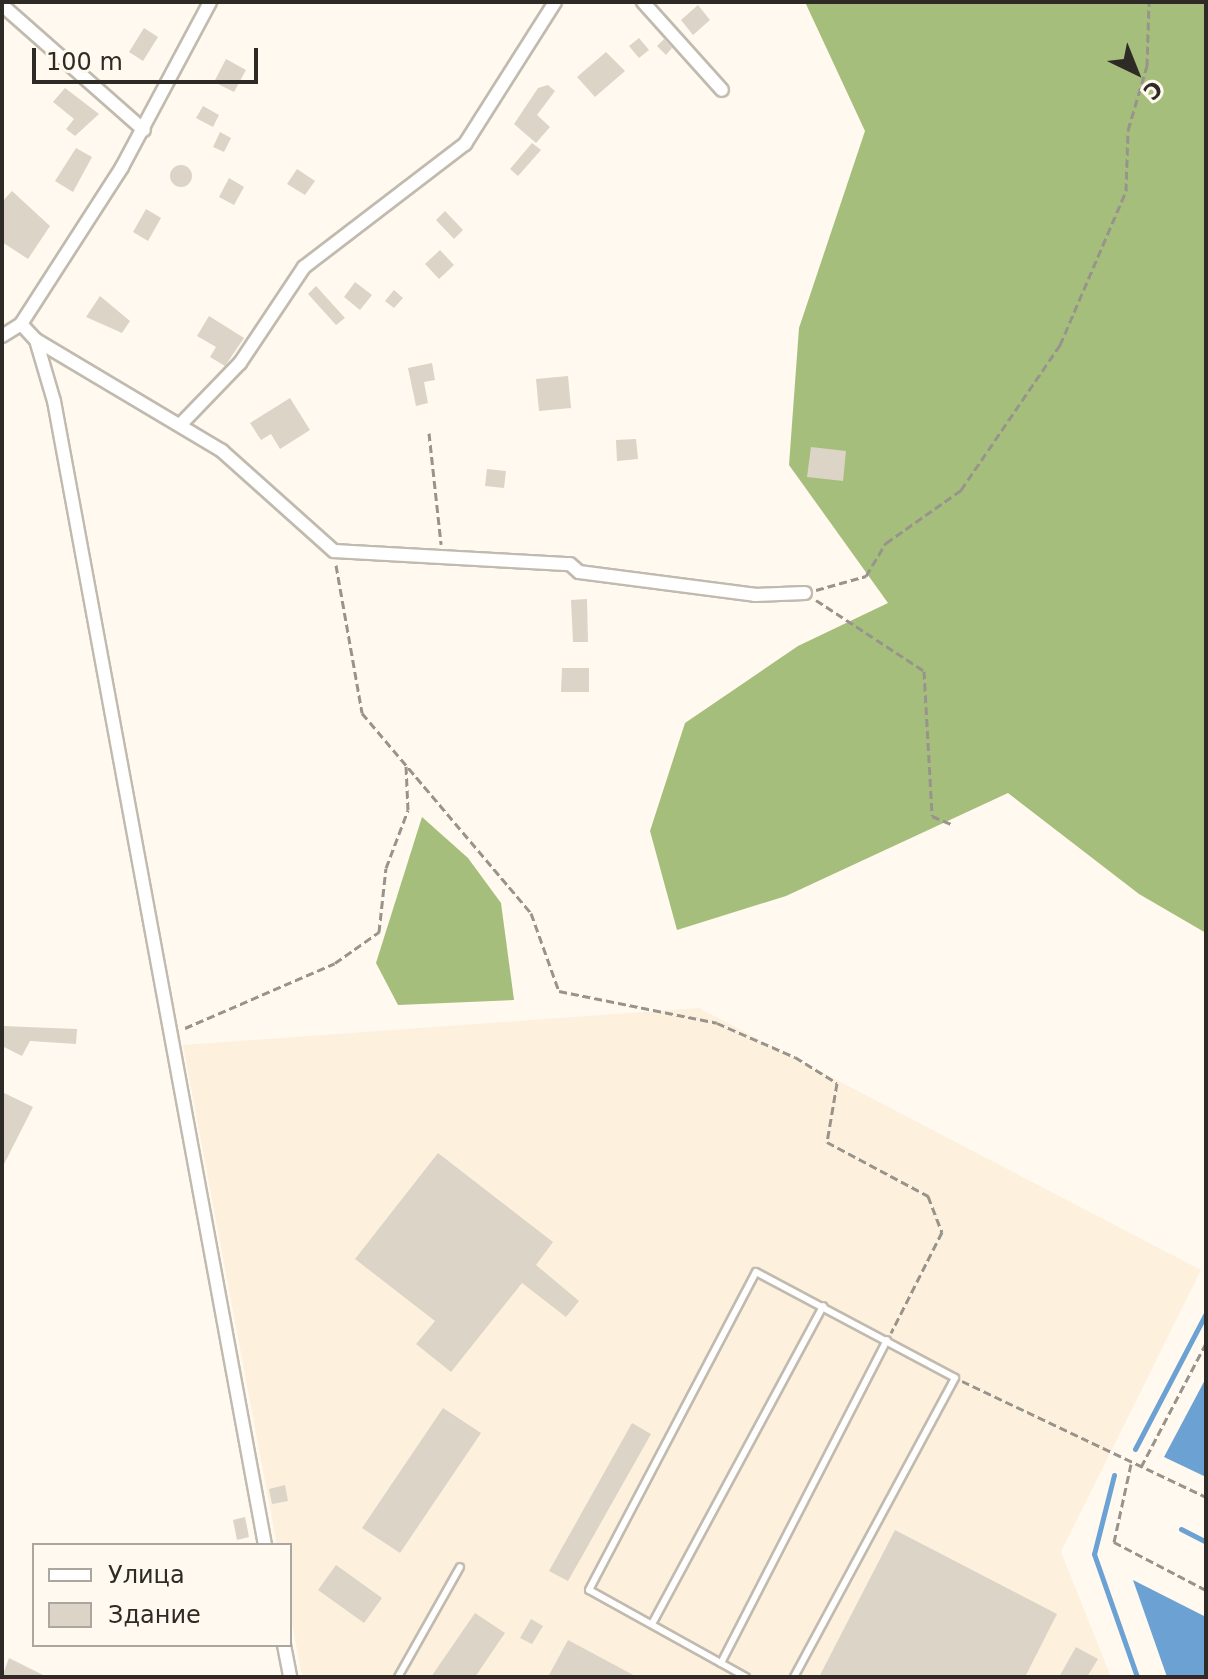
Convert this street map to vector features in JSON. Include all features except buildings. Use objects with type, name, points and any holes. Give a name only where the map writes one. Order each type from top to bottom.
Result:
[{"type":"street","points":[[2,336],[21,324],[144,130],[210,2]]},
{"type":"street","points":[[181,424],[240,363],[304,267],[465,144],[555,2]]},
{"type":"street","points":[[643,2],[722,90]]},
{"type":"street","points":[[2,5],[144,130]]},
{"type":"street","points":[[21,324],[36,340],[181,424],[334,551],[443,560],[570,564],[579,572],[755,595],[805,593]]},
{"type":"street","points":[[36,340],[54,401],[265,1543]]},
{"type":"street","points":[[284,1647],[290,1677]]},
{"type":"lane","points":[[741,1676],[589,1590],[756,1272],[955,1378],[794,1677]]},
{"type":"lane","points":[[652,1624],[823,1306]]},
{"type":"lane","points":[[721,1663],[887,1340]]},
{"type":"lane","points":[[398,1677],[460,1567]]},
{"type":"path","points":[[805,593],[866,576],[886,543],[961,490],[1060,345],[1126,191],[1128,130],[1147,66],[1149,2]]},
{"type":"path","points":[[429,433],[443,560]]},
{"type":"path","points":[[334,551],[362,713],[531,913],[559,991],[717,1023],[837,1083],[827,1142],[928,1196],[942,1232],[887,1340]]},
{"type":"path","points":[[805,593],[924,671],[932,816],[951,824]]},
{"type":"path","points":[[169,1031],[196,1027],[335,963],[379,932],[386,868],[408,810],[406,766]]},
{"type":"path","points":[[1141,1467],[1206,1343]]},
{"type":"path","points":[[955,1378],[1206,1497]]},
{"type":"path","points":[[1131,1463],[1114,1542],[1206,1590]]},
{"type":"shaded area","points":[[699,1008],[1201,1270],[1061,1552],[1111,1677],[302,1677],[292,1623],[292,1543],[277,1543],[183,1045]]},
{"type":"green space","points":[[805,2],[1206,2],[1206,933],[1139,894],[1008,793],[786,896],[677,930],[650,831],[685,723],[798,646],[888,603],[789,465],[799,328],[865,131]]},
{"type":"green space","points":[[422,817],[468,858],[501,903],[514,1000],[398,1005],[376,963]]},
{"type":"water","points":[[1206,1378],[1206,1477],[1164,1457]]},
{"type":"water","points":[[1133,1580],[1206,1617],[1206,1677],[1167,1677]]},
{"type":"waterway","points":[[1135,1449],[1206,1313]]},
{"type":"waterway","points":[[1114,1475],[1094,1554],[1137,1677]]},
{"type":"waterway","points":[[1181,1529],[1206,1542]]}]
